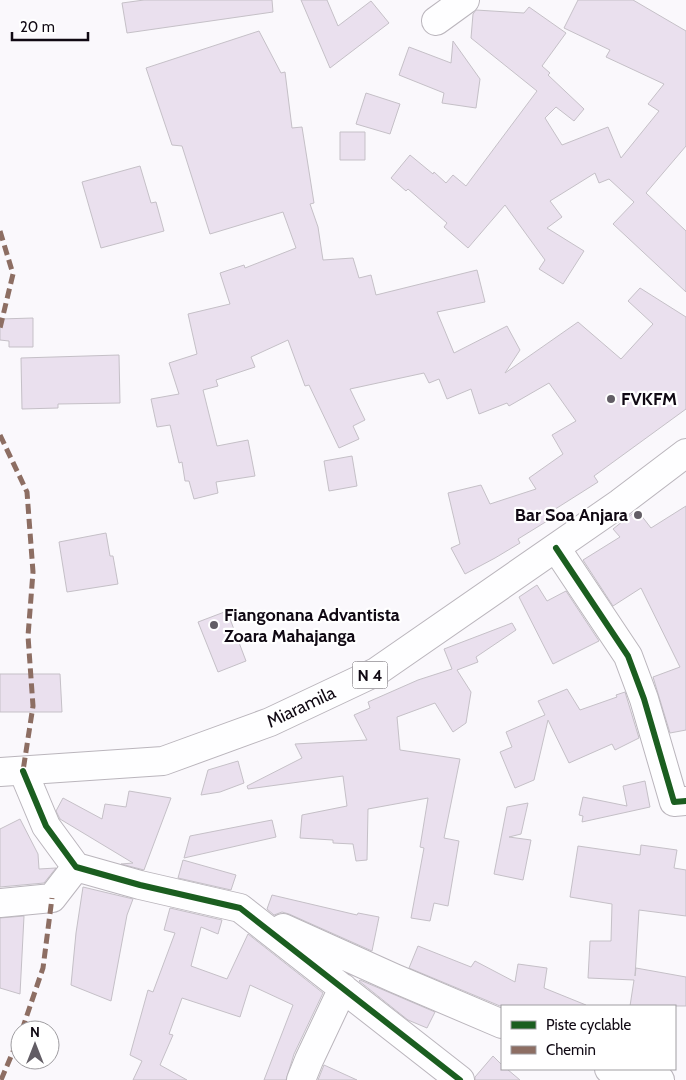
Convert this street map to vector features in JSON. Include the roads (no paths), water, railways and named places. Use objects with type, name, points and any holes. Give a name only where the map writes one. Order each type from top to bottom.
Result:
[{"type":"street","points":[[436,21],[465,0]]},
{"type":"street","name":"Miaramila","points":[[12,771],[163,761],[270,722],[376,672],[620,503],[686,453]]},
{"type":"street","points":[[556,548],[628,656],[644,698],[674,802],[686,801]]},
{"type":"street","points":[[12,771],[46,826],[76,867],[140,885],[240,908],[394,978],[501,1024]]},
{"type":"street","points":[[0,903],[52,898],[76,867]]},
{"type":"street","points":[[240,908],[460,1080]]},
{"type":"street","points":[[301,1080],[343,988]]},
{"type":"street","points":[[614,1070],[660,1080]]},
{"type":"place","name":"FVKFM","points":[[611,399]]},
{"type":"place","name":"Bar Soa Anjara","points":[[638,515]]},
{"type":"place","name":"Fiangonana Advantista Zoara Mahajanga","points":[[214,625]]}]
